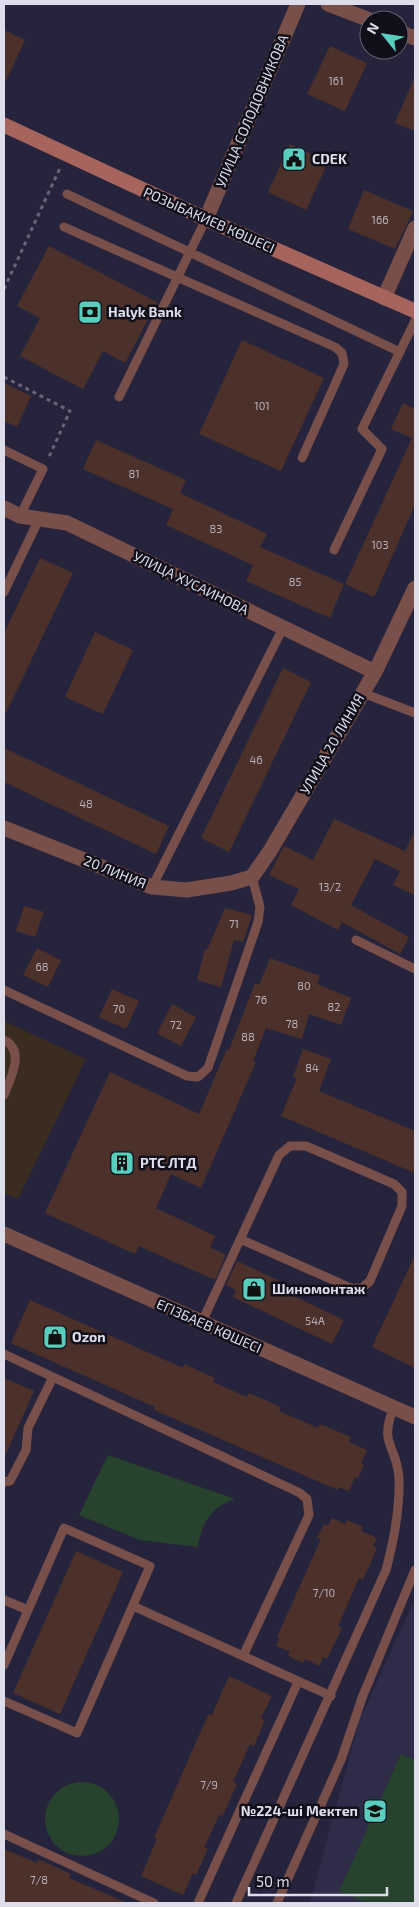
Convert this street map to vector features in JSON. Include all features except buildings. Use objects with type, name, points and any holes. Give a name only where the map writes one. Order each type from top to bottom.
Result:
[{"type":"main road","name":"РОЗЫБАКИЕВ КӨШЕСІ","points":[[4,125],[206,219],[415,312]]},
{"type":"street","name":"УЛИЦА СОЛОДОВНИКОВА","points":[[206,219],[298,4]]},
{"type":"street","points":[[328,4],[359,16]]},
{"type":"street","points":[[384,298],[415,228]]},
{"type":"street","name":"УЛИЦА ХУСАИНОВА","points":[[4,508],[20,516],[68,523],[375,672]]},
{"type":"street","name":"УЛИЦА 20 ЛИНИЯ","points":[[252,877],[270,851],[375,672],[415,588]]},
{"type":"street","name":"20 ЛИНИЯ","points":[[4,828],[152,887],[187,890],[231,883],[252,877]]},
{"type":"street","name":"ЕГІЗБАЕВ КӨШЕСІ","points":[[4,1237],[415,1416]]},
{"type":"lane","points":[[67,194],[400,352]]},
{"type":"lane","points":[[119,398],[206,219]]},
{"type":"lane","points":[[64,227],[335,347],[342,353],[344,364],[302,458]]},
{"type":"lane","points":[[334,550],[382,450],[362,429],[415,321]]},
{"type":"lane","points":[[4,450],[43,469],[20,516]]},
{"type":"lane","points":[[4,592],[39,519]]},
{"type":"lane","points":[[152,887],[283,628]]},
{"type":"lane","points":[[363,693],[415,713]]},
{"type":"lane","points":[[4,990],[187,1076],[198,1077],[208,1068],[258,922],[260,908],[252,877]]},
{"type":"lane","points":[[356,940],[415,969]]},
{"type":"lane","points":[[4,1040],[8,1042],[16,1057],[16,1066],[4,1095]]},
{"type":"lane","points":[[202,1322],[240,1239],[279,1156],[290,1146],[306,1146],[394,1184],[402,1192],[402,1206],[370,1281],[362,1288],[351,1288],[240,1239]]},
{"type":"lane","points":[[4,1354],[300,1493],[307,1499],[310,1515],[243,1656]]},
{"type":"lane","points":[[4,1482],[10,1481],[26,1450],[28,1428],[53,1377]]},
{"type":"lane","points":[[236,1903],[386,1570],[396,1529],[398,1477],[386,1431],[394,1407]]},
{"type":"lane","points":[[4,1665],[64,1528],[150,1566],[77,1733],[4,1701]]},
{"type":"lane","points":[[277,1903],[341,1760],[362,1698],[415,1570]]},
{"type":"lane","points":[[4,1600],[28,1610]]},
{"type":"lane","points":[[132,1606],[330,1696]]},
{"type":"lane","points":[[198,1903],[298,1682]]},
{"type":"lane","points":[[4,1834],[154,1903]]},
{"type":"path","points":[[4,289],[66,154]]},
{"type":"path","points":[[4,377],[70,411],[43,469]]},
{"type":"shaded area","points":[[4,1021],[86,1059],[18,1199],[4,1193]]},
{"type":"shaded area","name":"№224-ші Мектеп","points":[[415,1599],[415,1903],[310,1903],[360,1719]]},
{"type":"green space","points":[[108,1455],[235,1499],[220,1506],[209,1517],[202,1530],[198,1547],[140,1540],[79,1515]]},
{"type":"green space","points":[[401,1754],[415,1760],[415,1903],[367,1903],[339,1891]]},
{"type":"green space","points":[[82,1782],[96,1785],[108,1793],[116,1805],[119,1819],[116,1833],[108,1845],[96,1853],[82,1856],[68,1853],[56,1845],[48,1833],[45,1819],[48,1805],[56,1793],[68,1785]]},
{"type":"place","name":"CDEK","points":[[294,159]]},
{"type":"place","name":"Halyk Bank","points":[[90,312]]},
{"type":"place","name":"РТС ЛТД","points":[[122,1163]]},
{"type":"place","name":"Шиномонтаж","points":[[254,1289]]},
{"type":"place","name":"Ozon","points":[[55,1337]]},
{"type":"place","name":"№224-ші Мектеп","points":[[375,1811]]}]
